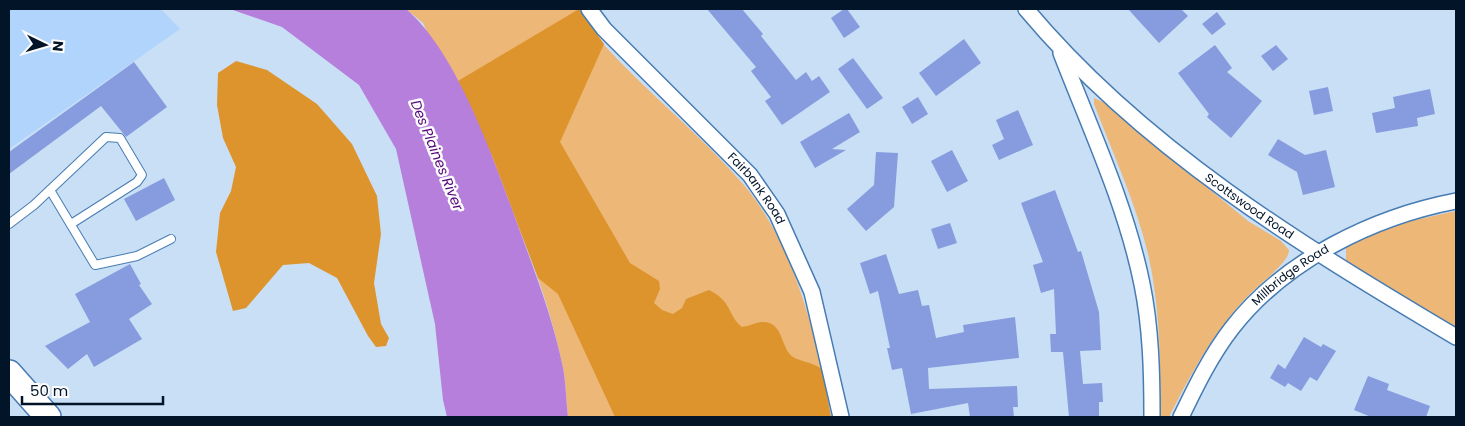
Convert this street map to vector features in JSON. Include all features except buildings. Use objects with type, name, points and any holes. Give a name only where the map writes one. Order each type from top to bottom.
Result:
[{"type":"main road","points":[[9,373],[48,417]]},
{"type":"street","name":"Fairbank Road","points":[[589,9],[611,36],[750,175],[777,214],[812,292],[841,417]]},
{"type":"street","name":"Scottswood Road","points":[[1026,9],[1060,50],[1103,90],[1225,191],[1318,254],[1456,337]]},
{"type":"street","name":"Scottswood Road","points":[[1060,50],[1109,177],[1133,247],[1142,285],[1147,323],[1152,374],[1152,417]]},
{"type":"street","name":"Millbridge Road","points":[[1181,417],[1207,366],[1232,328],[1277,281],[1318,254],[1368,228],[1400,215],[1456,201]]},
{"type":"lane","points":[[9,224],[50,190],[106,137],[120,138],[142,175],[137,182],[71,224]]},
{"type":"lane","points":[[50,190],[95,265],[137,256],[171,239]]},
{"type":"shaded area","points":[[9,9],[161,9],[180,29],[9,149]]},
{"type":"shaded area","points":[[406,9],[578,9],[605,46],[727,167],[744,185],[762,209],[791,265],[802,295],[819,357],[831,417],[568,417],[563,368],[552,323],[538,278],[521,235],[484,149],[423,23]]},
{"type":"shaded area","points":[[579,9],[604,44],[560,142],[630,263],[659,281],[660,289],[654,303],[662,310],[673,314],[682,308],[686,299],[709,290],[722,299],[742,327],[761,322],[774,325],[793,357],[822,369],[831,417],[615,417],[558,294],[538,278],[493,158],[458,81]]},
{"type":"shaded area","points":[[236,61],[267,70],[317,104],[352,144],[377,196],[381,234],[374,283],[381,324],[389,338],[386,346],[376,347],[368,336],[337,278],[309,263],[283,265],[246,308],[233,311],[216,252],[220,213],[231,191],[236,167],[223,138],[217,105],[218,73]]},
{"type":"shaded area","points":[[1094,98],[1103,102],[1248,221],[1281,241],[1289,250],[1288,255],[1280,266],[1252,292],[1227,320],[1205,351],[1169,417],[1160,417],[1159,337],[1156,297],[1149,258],[1131,199],[1094,104]]},
{"type":"shaded area","points":[[1456,211],[1456,327],[1358,270],[1346,260],[1346,248],[1352,242],[1401,223]]},
{"type":"water","name":"Des Plaines River","points":[[230,9],[406,9],[424,28],[442,52],[472,108],[508,197],[549,313],[559,349],[564,374],[568,417],[447,417],[443,400],[435,324],[396,149],[359,85],[282,27]]}]
